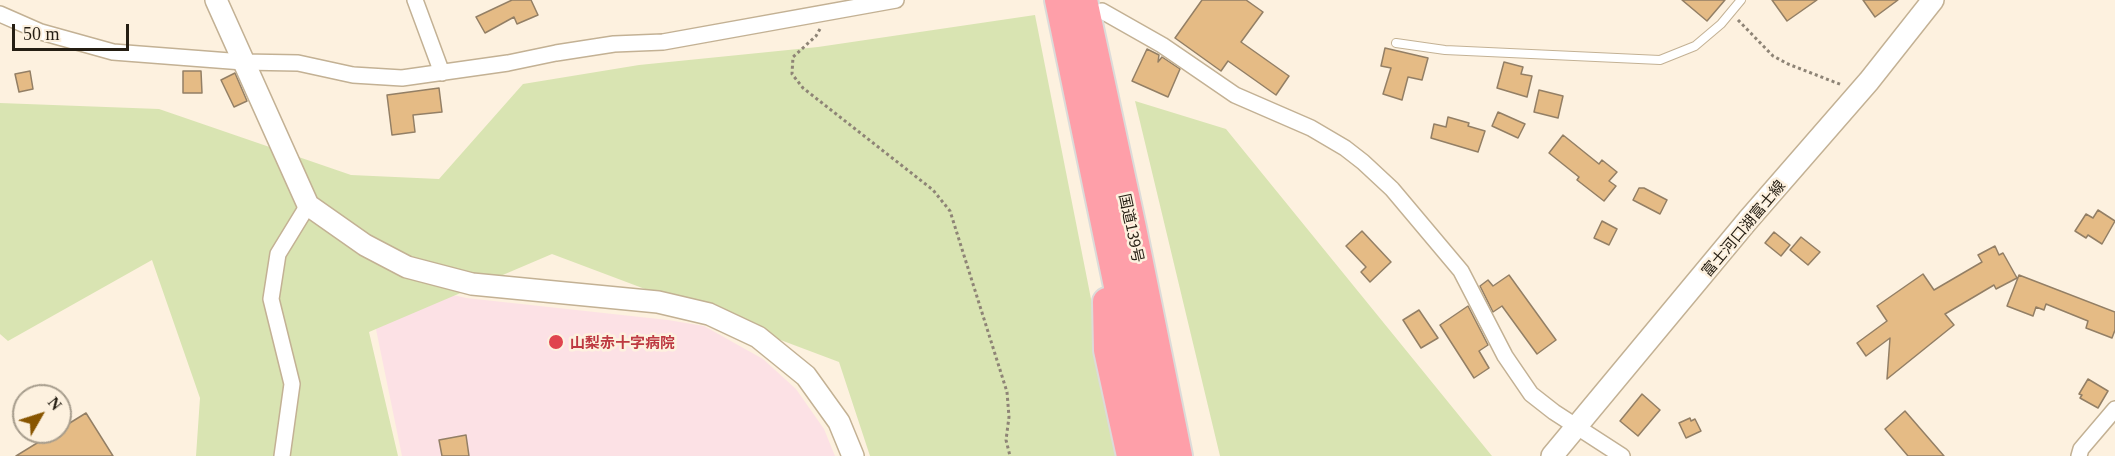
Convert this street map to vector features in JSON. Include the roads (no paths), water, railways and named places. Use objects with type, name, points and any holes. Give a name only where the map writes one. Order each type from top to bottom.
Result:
[{"type":"highway","name":"国道139号","points":[[1059,0],[1178,456]]},
{"type":"highway","name":"国道139号","points":[[1093,6],[1119,230],[1153,456]]},
{"type":"highway","points":[[1119,230],[1108,350],[1131,456]]},
{"type":"highway","points":[[1119,230],[1182,378],[1197,456]]},
{"type":"street","points":[[216,0],[308,205],[365,245],[407,267],[471,284],[658,302],[709,314],[758,337],[806,376],[839,422],[853,456]]},
{"type":"street","points":[[415,0],[442,73]]},
{"type":"street","points":[[0,14],[42,32],[113,52],[243,62],[298,63],[363,76],[402,78],[614,44],[663,42],[896,0]]},
{"type":"street","name":"富士河口湖富士線","points":[[1552,456],[1748,220],[1860,92],[1933,0]]},
{"type":"street","points":[[1093,6],[1162,45],[1235,95],[1311,128],[1346,148],[1363,162],[1392,189],[1461,271],[1505,356],[1531,394],[1576,427],[1622,456]]},
{"type":"street","points":[[282,456],[292,384],[271,299],[278,254],[308,205]]},
{"type":"street","points":[[2079,456],[2081,448],[2115,409]]},
{"type":"lane","points":[[1396,43],[1444,50],[1660,60],[1695,46],[1720,24],[1741,0]]},
{"type":"place","name":"山梨赤十字病院","points":[[556,342]]}]
